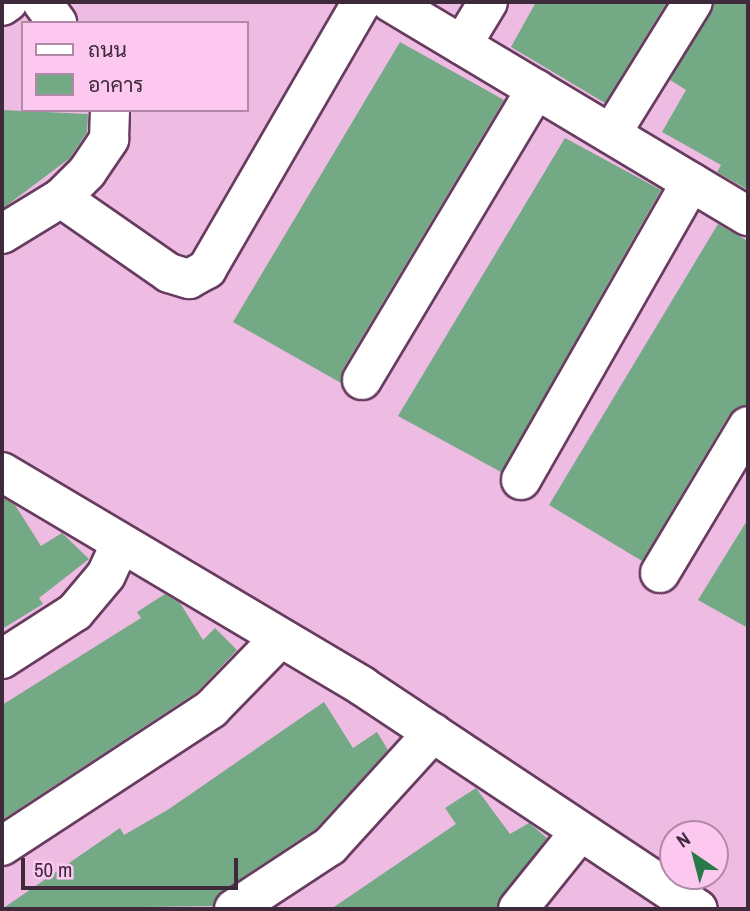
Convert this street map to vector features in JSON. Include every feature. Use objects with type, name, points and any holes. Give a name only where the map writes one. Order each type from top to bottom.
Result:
[{"type":"street","points":[[2,6],[8,2]]},
{"type":"street","points":[[42,2],[56,21]]},
{"type":"street","points":[[61,198],[169,273],[189,279],[207,269],[362,2]]},
{"type":"street","points":[[390,2],[748,216]]},
{"type":"street","points":[[462,45],[488,2]]},
{"type":"street","points":[[611,134],[694,2]]},
{"type":"street","points":[[362,380],[536,89]]},
{"type":"street","points":[[2,234],[61,198],[109,139],[110,112]]},
{"type":"street","points":[[522,480],[691,182]]},
{"type":"street","points":[[660,573],[748,426]]},
{"type":"street","points":[[2,472],[433,733],[698,909]]},
{"type":"street","points":[[2,659],[75,612],[106,575],[121,543]]},
{"type":"street","points":[[2,846],[211,709],[280,638]]},
{"type":"street","points":[[234,909],[330,846],[433,733]]},
{"type":"street","points":[[517,909],[580,832]]},
{"type":"building","points":[[536,2],[667,2],[605,103],[511,47]]},
{"type":"building","points":[[715,2],[748,2],[748,190],[717,172],[721,165],[662,132],[686,90],[670,80]]},
{"type":"building","points":[[400,42],[504,100],[343,369],[341,383],[233,322]]},
{"type":"building","points":[[2,110],[88,114],[87,132],[70,158],[2,209]]},
{"type":"building","points":[[565,138],[661,190],[501,472],[398,416]]},
{"type":"building","points":[[718,224],[748,241],[748,404],[729,415],[642,561],[549,505]]},
{"type":"building","points":[[2,497],[15,505],[41,546],[62,533],[89,559],[39,598],[43,604],[2,629]]},
{"type":"building","points":[[748,519],[748,628],[698,600]]},
{"type":"building","points":[[165,594],[180,603],[203,640],[215,628],[237,650],[197,692],[2,820],[2,705],[141,618],[137,612]]},
{"type":"building","points":[[324,702],[353,748],[377,732],[388,750],[316,829],[222,891],[213,906],[2,909],[120,828],[124,835],[169,809]]},
{"type":"building","points":[[476,788],[510,834],[529,823],[547,838],[497,909],[331,909],[456,824],[445,808]]}]
